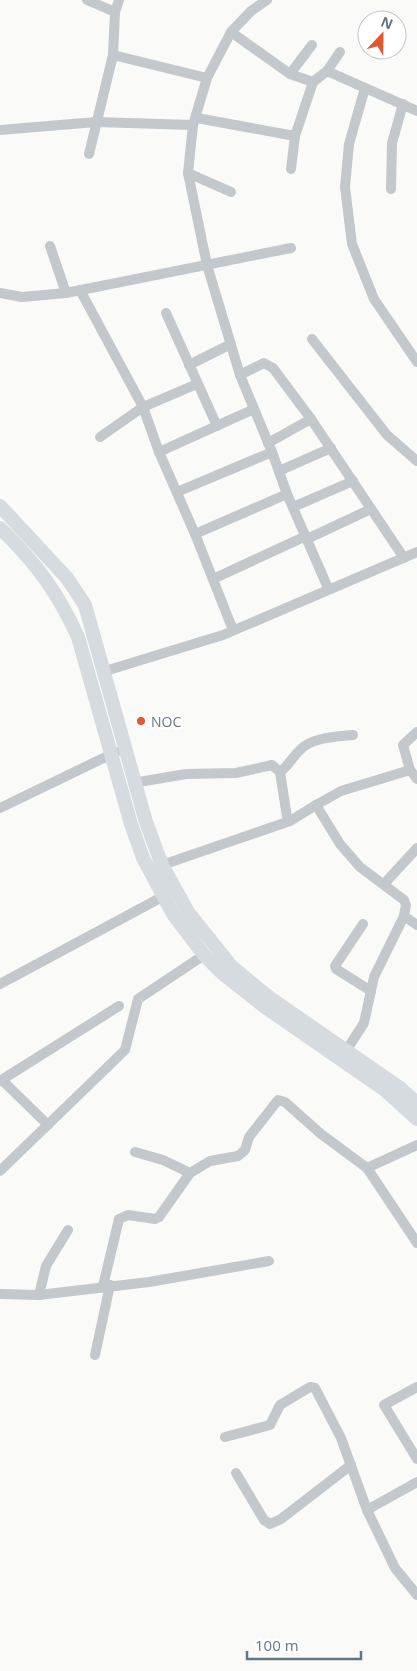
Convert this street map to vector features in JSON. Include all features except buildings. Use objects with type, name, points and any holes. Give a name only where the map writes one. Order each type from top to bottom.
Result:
[{"type":"highway","points":[[0,506],[68,578],[85,605],[102,672],[125,747],[133,783],[162,865],[188,912],[217,951],[267,1003],[385,1090],[417,1119]]},
{"type":"highway","points":[[0,528],[23,550],[48,581],[65,608],[78,637],[131,824],[143,858],[162,897],[204,955],[222,973],[346,1051],[417,1103]]},
{"type":"street","points":[[88,0],[115,12]]},
{"type":"street","points":[[89,154],[113,55],[115,12],[119,0]]},
{"type":"street","points":[[267,0],[252,11],[232,32],[206,78],[195,121],[188,174],[207,265],[240,375],[287,494],[328,588]]},
{"type":"street","points":[[232,32],[290,74],[313,82]]},
{"type":"street","points":[[290,74],[312,45]]},
{"type":"street","points":[[291,169],[296,136],[313,82],[327,71],[340,52]]},
{"type":"street","points":[[113,55],[206,78]]},
{"type":"street","points":[[327,71],[417,111]]},
{"type":"street","points":[[365,88],[349,144],[345,187],[352,244],[374,299],[417,362]]},
{"type":"street","points":[[390,189],[392,143],[403,104]]},
{"type":"street","points":[[0,130],[96,122],[195,121],[296,136]]},
{"type":"street","points":[[188,174],[231,192]]},
{"type":"street","points":[[50,246],[66,294]]},
{"type":"street","points":[[0,293],[22,297],[66,294],[291,248]]},
{"type":"street","points":[[80,290],[143,407],[159,452],[195,534],[233,630]]},
{"type":"street","points":[[166,314],[217,426]]},
{"type":"street","points":[[312,339],[387,435],[417,461]]},
{"type":"street","points":[[189,366],[231,344]]},
{"type":"street","points":[[240,375],[264,363],[268,364],[311,419],[404,558]]},
{"type":"street","points":[[100,438],[143,407],[197,384]]},
{"type":"street","points":[[159,452],[254,409]]},
{"type":"street","points":[[177,492],[270,447],[311,419]]},
{"type":"street","points":[[279,471],[331,448]]},
{"type":"street","points":[[293,508],[353,481]]},
{"type":"street","points":[[195,534],[287,494]]},
{"type":"street","points":[[213,579],[371,510]]},
{"type":"street","points":[[102,672],[205,641],[417,552]]},
{"type":"street","points":[[417,732],[402,745],[410,770],[417,779]]},
{"type":"street","points":[[280,772],[291,763],[300,750],[313,743],[332,737],[353,736]]},
{"type":"street","points":[[0,808],[125,747]]},
{"type":"street","points":[[133,783],[186,774],[236,773],[272,764],[280,772],[290,821]]},
{"type":"street","points":[[162,865],[290,821],[342,792],[410,770]]},
{"type":"street","points":[[316,805],[340,844],[360,867],[404,900],[406,905],[404,916],[380,963],[364,1023],[346,1051]]},
{"type":"street","points":[[384,884],[417,848]]},
{"type":"street","points":[[0,984],[162,897]]},
{"type":"street","points":[[404,916],[417,925]]},
{"type":"street","points":[[363,924],[335,966],[371,991]]},
{"type":"street","points":[[0,1171],[125,1050],[138,999],[204,955]]},
{"type":"street","points":[[48,1125],[1,1081],[119,1006]]},
{"type":"street","points":[[95,1355],[119,1219],[128,1215],[155,1219],[159,1217],[190,1173],[210,1161],[238,1156],[245,1150],[249,1137],[278,1100],[285,1102],[321,1134],[367,1168],[417,1243]]},
{"type":"street","points":[[367,1168],[417,1145]]},
{"type":"street","points":[[134,1152],[163,1160],[190,1173]]},
{"type":"street","points":[[0,1155],[11,1159]]},
{"type":"street","points":[[39,1295],[46,1266],[68,1230]]},
{"type":"street","points":[[0,1294],[39,1295],[149,1282],[269,1261]]},
{"type":"street","points":[[225,1437],[270,1425],[280,1405],[310,1387],[315,1388],[341,1438],[368,1510],[395,1568],[417,1595]]},
{"type":"street","points":[[417,1387],[384,1405],[417,1459]]},
{"type":"street","points":[[236,1473],[264,1520],[270,1524],[281,1519],[350,1465]]},
{"type":"street","points":[[368,1510],[416,1484]]},
{"type":"place","name":"NOC","points":[[141,721]]}]
